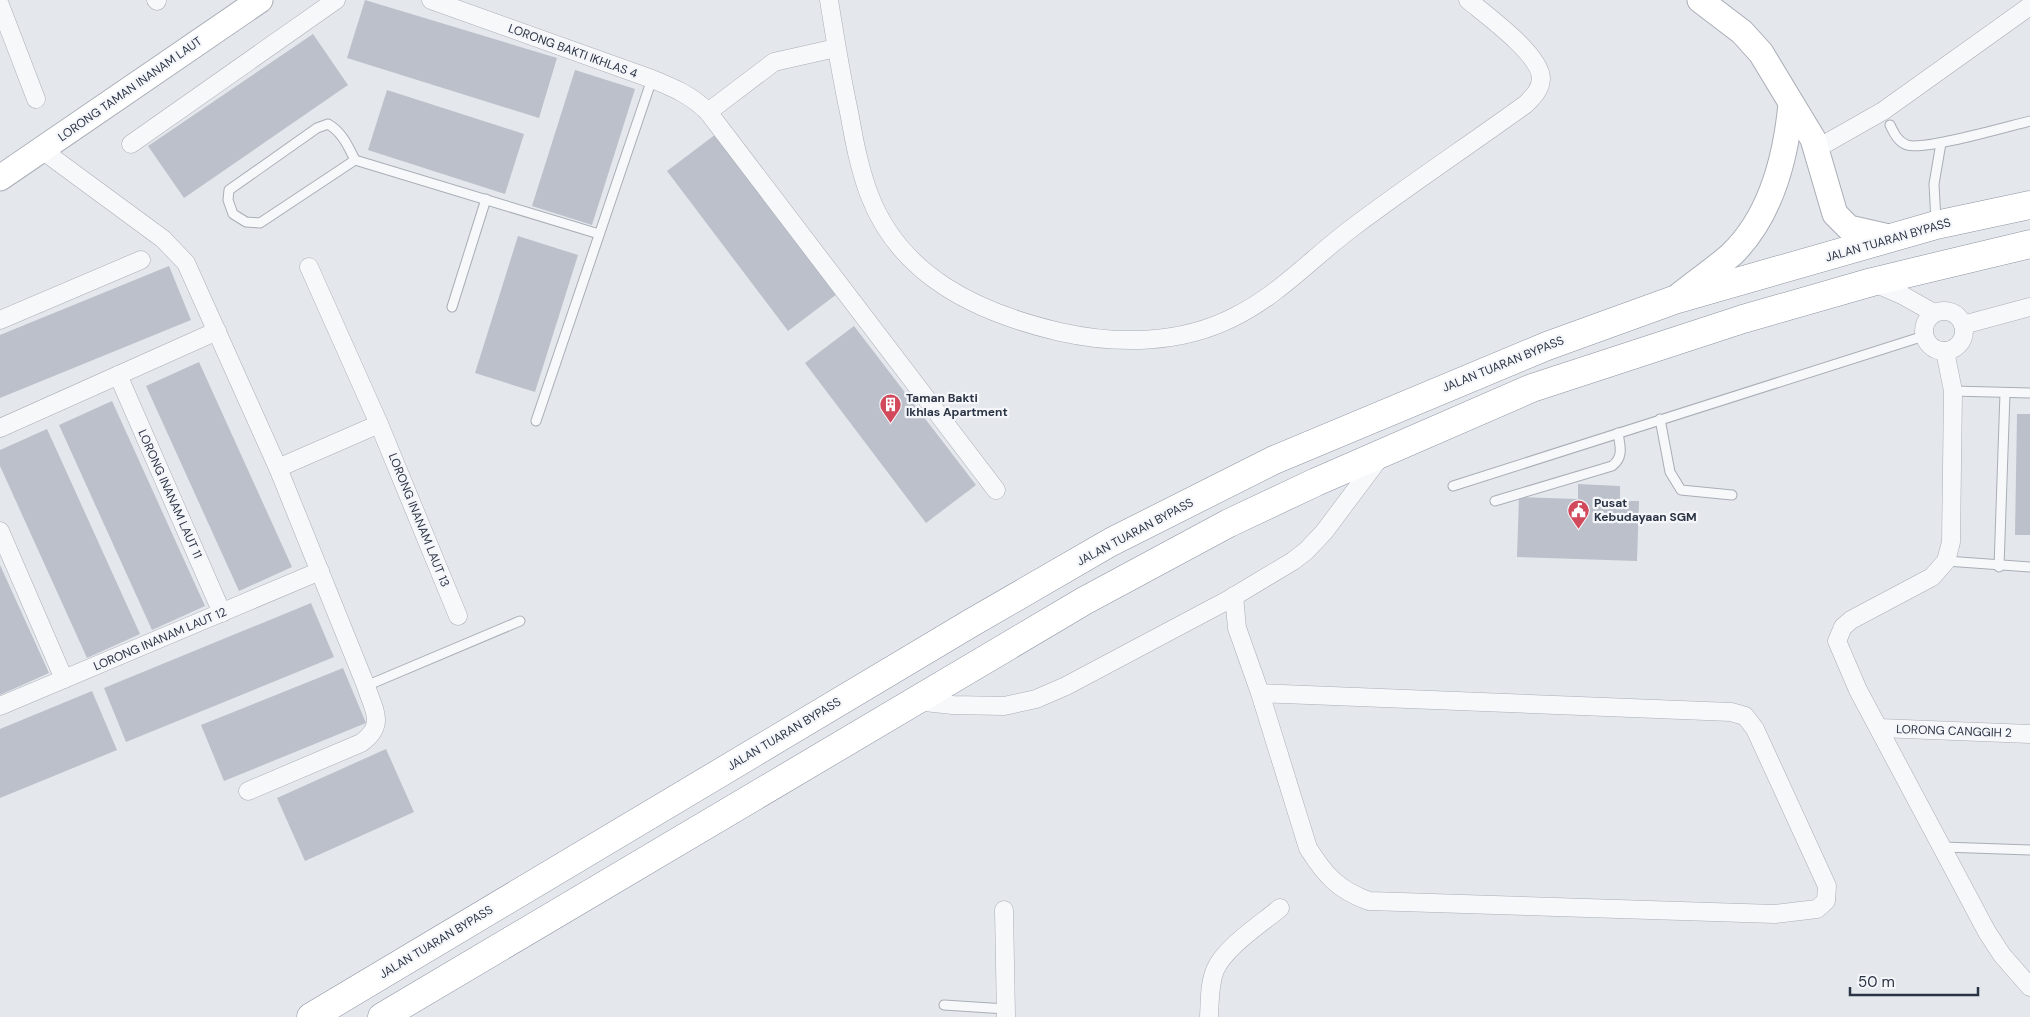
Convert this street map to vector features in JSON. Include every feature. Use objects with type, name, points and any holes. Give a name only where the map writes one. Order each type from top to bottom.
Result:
[{"type":"highway","name":"JALAN TUARAN BYPASS","points":[[310,1017],[866,685],[1111,542],[1283,456],[1547,346],[1674,300],[1936,225],[2030,205]]},
{"type":"highway","points":[[382,1017],[1084,601],[1229,523],[1386,450],[1532,388],[1743,319],[1872,282],[2030,244]]},
{"type":"main road","name":"LORONG TAMAN INANAM LAUT","points":[[0,178],[260,0]]},
{"type":"main road","points":[[1700,0],[1742,32],[1761,53],[1813,139],[1835,214],[1850,228],[1893,238]]},
{"type":"main road","points":[[1674,300],[1732,253],[1749,232],[1764,208],[1783,160],[1791,104]]},
{"type":"street","points":[[131,144],[336,0]]},
{"type":"street","name":"LORONG BAKTI IKHLAS 4","points":[[431,0],[683,91],[708,112],[996,490]]},
{"type":"street","points":[[829,0],[836,48],[859,163],[869,196],[886,228],[905,254],[922,271],[947,290],[980,306],[1034,326],[1078,336],[1117,341],[1154,340],[1197,331],[1233,318],[1263,300],[1354,227],[1526,104],[1533,96],[1541,79],[1538,68],[1530,56],[1468,0]]},
{"type":"street","points":[[0,4],[36,99]]},
{"type":"street","points":[[1816,149],[1882,111],[2030,6]]},
{"type":"street","points":[[708,112],[774,62],[836,48]]},
{"type":"street","points":[[42,150],[176,250],[193,276],[278,468],[366,686],[377,719],[375,729],[370,737],[361,743],[248,791]]},
{"type":"street","points":[[0,320],[142,260]]},
{"type":"street","name":"LORONG INANAM LAUT 13","points":[[310,267],[379,424],[458,616]]},
{"type":"street","points":[[1872,282],[1902,295],[1934,313]]},
{"type":"street","points":[[1963,325],[2030,307]]},
{"type":"street","points":[[1939,311],[1951,312],[1963,325],[1960,342],[1956,347],[1945,351],[1932,347],[1924,336],[1925,323],[1934,313],[1939,311]]},
{"type":"street","points":[[0,428],[217,331]]},
{"type":"street","points":[[1945,351],[1953,391],[1951,542],[1946,561],[1932,577],[1851,620],[1839,634],[1837,641],[1840,652],[1879,728],[1987,932],[2002,955],[2030,987]]},
{"type":"street","name":"LORONG INANAM LAUT 11","points":[[118,375],[222,613]]},
{"type":"street","points":[[278,468],[379,424]]},
{"type":"street","points":[[914,701],[953,705],[1004,706],[1036,699],[1066,686],[1234,596],[1306,551],[1324,532],[1386,450]]},
{"type":"street","points":[[0,531],[64,679]]},
{"type":"street","name":"LORONG INANAM LAUT 12","points":[[0,706],[320,571]]},
{"type":"street","points":[[1234,596],[1237,628],[1260,693],[1308,848],[1320,866],[1349,894],[1369,901],[1775,914],[1816,909],[1826,901],[1827,886],[1755,729],[1745,716],[1731,712],[1260,693]]},
{"type":"street","points":[[1214,607],[1237,628]]},
{"type":"street","name":"LORONG CANGGIH 2","points":[[1879,728],[2030,734]]},
{"type":"street","points":[[1209,1017],[1210,988],[1216,969],[1228,952],[1280,908]]},
{"type":"street","points":[[1004,910],[1006,1013]]},
{"type":"lane","points":[[536,421],[652,79]]},
{"type":"lane","points":[[1890,125],[1899,140],[1909,146],[1941,143],[2030,120]]},
{"type":"lane","points":[[355,160],[260,222],[246,222],[233,214],[228,200],[229,190],[317,128],[328,124],[335,128],[347,144],[355,160],[599,234]]},
{"type":"lane","points":[[1936,225],[1934,184],[1941,143]]},
{"type":"lane","points":[[452,307],[486,199]]},
{"type":"lane","points":[[1453,486],[1924,336]]},
{"type":"lane","points":[[1953,391],[2030,394]]},
{"type":"lane","points":[[1999,566],[2005,393]]},
{"type":"lane","points":[[1660,419],[1670,472],[1681,490],[1732,495]]},
{"type":"lane","points":[[1495,501],[1612,466],[1618,461],[1621,454],[1618,433]]},
{"type":"lane","points":[[1946,561],[2030,567]]},
{"type":"lane","points":[[366,686],[520,621]]},
{"type":"lane","points":[[1943,847],[2030,850]]},
{"type":"lane","points":[[944,1005],[1006,1013]]},
{"type":"building","points":[[365,0],[557,58],[539,118],[347,58]]},
{"type":"building","points":[[313,34],[348,85],[184,198],[148,146]]},
{"type":"building","points":[[575,70],[635,89],[592,225],[532,206]]},
{"type":"building","points":[[387,90],[524,134],[505,194],[368,150]]},
{"type":"building","points":[[716,134],[837,294],[788,331],[667,171]]},
{"type":"building","points":[[518,236],[578,255],[535,392],[475,373]]},
{"type":"building","points":[[169,266],[191,320],[0,398],[0,335]]},
{"type":"building","name":"Taman Bakti Ikhlas Apartment","points":[[854,326],[976,485],[926,523],[805,363]]},
{"type":"building","points":[[199,362],[292,567],[239,591],[146,386]]},
{"type":"building","points":[[112,401],[205,606],[152,630],[59,425]]},
{"type":"building","points":[[2017,414],[2030,414],[2030,535],[2015,535]]},
{"type":"building","points":[[47,429],[140,634],[87,658],[0,466],[0,450]]},
{"type":"building","name":"Pusat Kebudayaan SGM","points":[[1578,484],[1620,486],[1620,501],[1639,501],[1637,561],[1517,557],[1519,497],[1578,499]]},
{"type":"building","points":[[0,565],[49,673],[0,695]]},
{"type":"building","points":[[311,603],[334,657],[126,742],[104,688]]},
{"type":"building","points":[[343,668],[366,723],[224,781],[201,725]]},
{"type":"building","points":[[92,691],[117,750],[0,798],[0,729]]},
{"type":"building","points":[[386,749],[414,812],[305,861],[277,798]]},
{"type":"place","name":"Taman Bakti Ikhlas Apartment","points":[[890,424]]},
{"type":"place","name":"Pusat Kebudayaan SGM","points":[[1578,529]]}]
